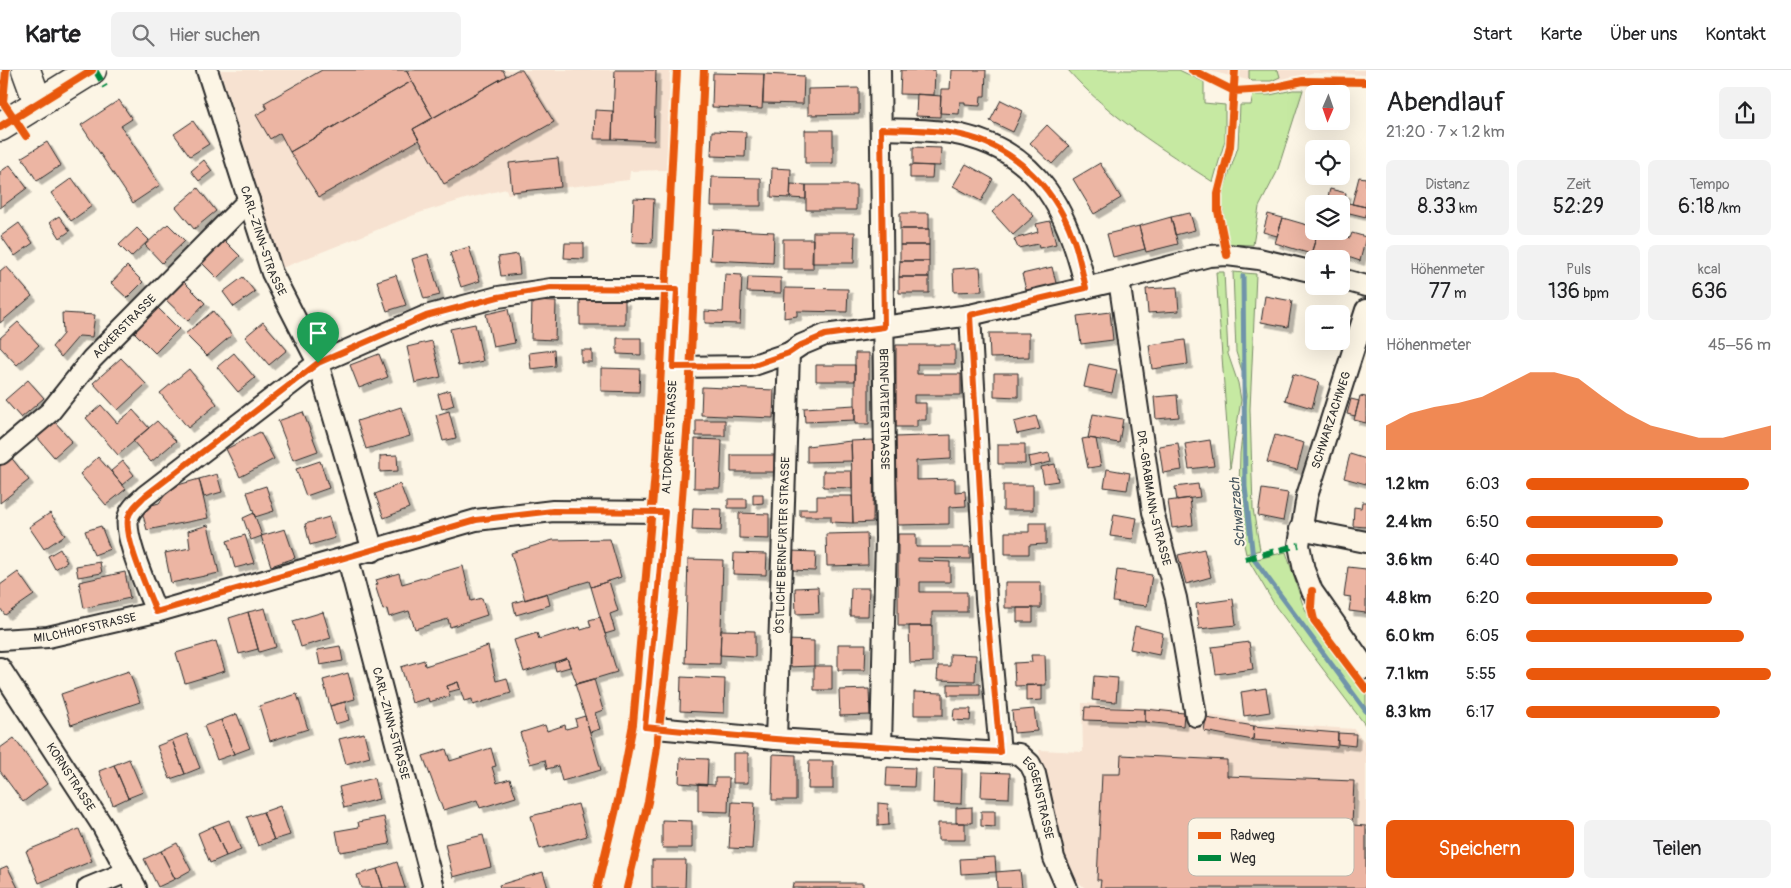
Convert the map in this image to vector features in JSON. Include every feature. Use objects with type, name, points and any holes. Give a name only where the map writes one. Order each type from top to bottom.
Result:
[{"type":"main road","points":[[26,70],[38,103]]},
{"type":"main road","name":"ALTDORFER STRASSE","points":[[610,888],[637,783],[645,727],[665,512],[688,70]]},
{"type":"main road","points":[[0,127],[38,103],[74,74]]},
{"type":"street","name":"CARL-ZINN-STRASSE","points":[[208,70],[272,274],[318,363],[373,551]]},
{"type":"street","name":"BERNFURTER STRASSE","points":[[880,70],[886,538],[881,747]]},
{"type":"street","points":[[881,129],[962,135],[989,144],[1018,161],[1042,183],[1064,217],[1076,246],[1086,288]]},
{"type":"street","name":"ACKERSTRASSE","points":[[0,454],[50,412],[92,359],[249,200]]},
{"type":"street","points":[[673,367],[751,366],[789,353],[801,345],[825,335],[970,315],[1119,280],[1188,261],[1228,255],[1259,259],[1305,270]]},
{"type":"street","name":"DR.-GRABMANN-STRASSE","points":[[1119,280],[1153,512],[1176,598],[1196,716]]},
{"type":"street","points":[[1350,282],[1366,286]]},
{"type":"street","points":[[156,612],[128,536],[129,516],[133,508],[145,496],[318,363],[426,316],[498,297],[571,287],[677,289]]},
{"type":"street","name":"SCHWARZACHWEG","points":[[1366,310],[1307,496],[1300,529],[1299,545],[1310,586],[1366,668]]},
{"type":"street","points":[[970,315],[986,599],[1000,752]]},
{"type":"street","name":"ÖSTLICHE BERNFURTER STRASSE","points":[[776,739],[789,353]]},
{"type":"street","name":"MILCHHOFSTRASSE","points":[[0,640],[48,637],[156,612],[348,559],[476,520],[511,515],[586,510],[665,512]]},
{"type":"street","points":[[1300,529],[1366,542]]},
{"type":"street","name":"CARL-ZINN-STRASSE","points":[[348,559],[434,888]]},
{"type":"street","name":"KORNSTRASSE","points":[[0,668],[102,825],[131,880]]},
{"type":"street","name":"EGGENSTRASSE","points":[[645,727],[881,747],[1019,754],[1032,769],[1054,858],[1067,888]]},
{"type":"street","points":[[88,888],[131,880]]},
{"type":"shaded area","points":[[220,70],[670,70],[666,170],[630,171],[629,180],[508,194],[506,189],[465,199],[419,213],[282,268]]},
{"type":"shaded area","points":[[1205,70],[1366,70],[1366,75],[1312,73],[1270,81],[1252,81]]},
{"type":"shaded area","points":[[1082,703],[1185,711],[1255,723],[1354,729],[1366,744],[1366,888],[1085,888],[1077,881],[1066,862],[1039,750],[1083,752]]},
{"type":"green space","points":[[1068,70],[1179,70],[1204,82],[1204,103],[1225,105],[1225,140],[1213,182],[1136,131],[1100,102]]},
{"type":"green space","points":[[1249,70],[1278,70],[1280,77],[1271,81],[1252,81],[1249,78]]},
{"type":"green space","points":[[1303,90],[1277,172],[1259,207],[1253,245],[1228,244],[1222,203],[1223,192],[1238,147],[1240,105],[1251,105],[1253,95],[1270,95]]},
{"type":"green space","points":[[1216,272],[1224,272],[1228,354],[1238,383],[1241,400],[1230,469]]},
{"type":"green space","points":[[1233,272],[1256,274],[1250,409],[1253,509],[1260,550],[1246,554],[1241,531],[1239,488],[1240,453],[1247,395],[1244,377],[1236,352]]},
{"type":"green space","points":[[1286,552],[1302,602],[1311,622],[1366,693],[1366,726],[1276,607],[1249,561]]},
{"type":"building","points":[[322,70],[406,70],[412,81],[290,152],[280,133],[270,139],[256,115],[267,109],[264,103]]},
{"type":"building","points":[[406,70],[503,70],[506,76],[433,118]]},
{"type":"building","points":[[517,70],[522,70],[554,122],[444,184],[413,129]]},
{"type":"building","points":[[615,70],[656,70],[654,141],[612,139]]},
{"type":"building","points":[[901,70],[935,70],[934,95],[900,94]]},
{"type":"building","points":[[951,70],[986,70],[985,96],[981,96],[980,106],[965,105],[965,102],[960,102],[959,114],[940,113],[941,89],[950,89]]},
{"type":"building","points":[[713,73],[764,74],[762,109],[712,107]]},
{"type":"building","points":[[764,74],[804,76],[803,104],[763,103]]},
{"type":"building","points":[[412,81],[433,118],[413,129],[419,140],[319,197],[290,152]]},
{"type":"building","points":[[859,88],[859,114],[808,115],[808,89]]},
{"type":"building","points":[[917,94],[941,96],[940,117],[916,116]]},
{"type":"building","points":[[119,100],[132,119],[121,126],[160,185],[133,203],[81,125]]},
{"type":"building","points":[[1001,100],[1023,111],[1013,132],[990,121]]},
{"type":"building","points":[[595,110],[613,111],[612,139],[594,139]]},
{"type":"building","points":[[193,121],[209,144],[190,156],[174,134]]},
{"type":"building","points":[[1047,125],[1069,146],[1052,164],[1030,143]]},
{"type":"building","points":[[805,130],[833,130],[833,163],[805,163]]},
{"type":"building","points":[[712,131],[746,132],[745,157],[711,156]]},
{"type":"building","points":[[47,142],[61,165],[37,181],[22,157]]},
{"type":"building","points":[[913,147],[941,148],[940,166],[913,165]]},
{"type":"building","points":[[558,158],[561,187],[512,192],[509,163]]},
{"type":"building","points":[[204,160],[212,171],[199,181],[191,171]]},
{"type":"building","points":[[1100,163],[1121,198],[1094,214],[1073,179]]},
{"type":"building","points":[[966,164],[993,179],[981,201],[953,186]]},
{"type":"building","points":[[10,165],[27,188],[0,208],[0,172]]},
{"type":"building","points":[[910,165],[933,166],[932,178],[910,178]]},
{"type":"building","points":[[772,168],[791,169],[790,198],[771,197]]},
{"type":"building","points":[[712,177],[761,178],[761,206],[711,206]]},
{"type":"building","points":[[1359,177],[1366,178],[1366,207],[1352,204]]},
{"type":"building","points":[[72,178],[92,206],[71,221],[51,193]]},
{"type":"building","points":[[791,184],[806,185],[806,199],[790,198]]},
{"type":"building","points":[[806,185],[856,185],[856,210],[806,210]]},
{"type":"building","points":[[198,188],[216,211],[194,229],[176,207]]},
{"type":"building","points":[[1330,189],[1346,193],[1346,195],[1328,195]]},
{"type":"building","points":[[1013,193],[1034,216],[1013,235],[992,212]]},
{"type":"building","points":[[634,198],[654,199],[652,243],[632,242]]},
{"type":"building","points":[[1350,203],[1366,207],[1366,217],[1350,213]]},
{"type":"building","points":[[900,213],[929,213],[929,229],[900,229]]},
{"type":"building","points":[[1190,213],[1195,230],[1175,235],[1171,217]]},
{"type":"building","points":[[1268,214],[1283,218],[1277,236],[1263,232]]},
{"type":"building","points":[[59,216],[70,231],[60,238],[50,222]]},
{"type":"building","points":[[1171,217],[1178,244],[1146,252],[1139,226]]},
{"type":"building","points":[[1283,218],[1305,224],[1305,240],[1315,240],[1312,250],[1305,250],[1305,252],[1275,243]]},
{"type":"building","points":[[1050,221],[1056,244],[1039,248],[1038,244],[1018,248],[1014,239],[1038,232],[1036,224]]},
{"type":"building","points":[[19,223],[33,243],[15,256],[1,236]]},
{"type":"building","points":[[168,224],[185,241],[162,263],[145,245]]},
{"type":"building","points":[[1139,226],[1145,249],[1113,257],[1107,234]]},
{"type":"building","points":[[137,228],[149,240],[131,257],[119,245]]},
{"type":"building","points":[[712,229],[774,232],[773,263],[710,260]]},
{"type":"building","points":[[900,229],[929,229],[929,245],[900,245]]},
{"type":"building","points":[[813,232],[855,232],[854,263],[812,263]]},
{"type":"building","points":[[1352,233],[1366,237],[1360,261],[1350,258],[1350,250],[1312,250],[1315,240],[1350,240]]},
{"type":"building","points":[[223,239],[240,256],[217,278],[200,261]]},
{"type":"building","points":[[783,239],[813,239],[813,269],[783,269]]},
{"type":"building","points":[[565,243],[584,243],[584,259],[564,258]]},
{"type":"building","points":[[900,245],[929,245],[929,261],[900,261]]},
{"type":"building","points":[[469,247],[480,281],[461,287],[450,253]]},
{"type":"building","points":[[428,254],[440,295],[424,299],[412,259]]},
{"type":"building","points":[[518,254],[520,274],[501,276],[498,257]]},
{"type":"building","points":[[900,261],[929,261],[929,277],[899,277]]},
{"type":"building","points":[[6,266],[32,296],[0,323],[0,271]]},
{"type":"building","points":[[127,266],[143,282],[127,298],[111,283]]},
{"type":"building","points":[[980,267],[982,291],[954,292],[953,269]]},
{"type":"building","points":[[1052,267],[1057,287],[1027,294],[1022,274]]},
{"type":"building","points":[[725,274],[742,275],[740,324],[705,323],[705,311],[723,312]]},
{"type":"building","points":[[396,275],[406,305],[387,311],[377,281]]},
{"type":"building","points":[[243,277],[255,292],[234,307],[223,292]]},
{"type":"building","points":[[748,277],[781,278],[781,293],[747,292]]},
{"type":"building","points":[[899,277],[929,277],[929,293],[899,293]]},
{"type":"building","points":[[182,280],[205,303],[188,321],[164,298]]},
{"type":"building","points":[[1177,287],[1179,311],[1148,313],[1146,289]]},
{"type":"building","points":[[785,288],[848,289],[847,312],[797,311],[797,316],[784,318]]},
{"type":"building","points":[[1265,296],[1292,301],[1288,327],[1261,322]]},
{"type":"building","points":[[580,300],[625,300],[625,325],[580,325]]},
{"type":"building","points":[[532,301],[556,302],[555,340],[531,339]]},
{"type":"building","points":[[157,307],[179,329],[155,353],[133,331]]},
{"type":"building","points":[[508,309],[515,343],[493,347],[486,314]]},
{"type":"building","points":[[213,311],[232,335],[207,356],[185,334]]},
{"type":"building","points":[[1110,312],[1113,340],[1081,344],[1077,316]]},
{"type":"building","points":[[62,313],[95,315],[92,337],[79,336],[61,357],[52,347],[63,334]]},
{"type":"building","points":[[18,322],[39,345],[17,365],[0,347],[0,338]]},
{"type":"building","points":[[263,322],[287,350],[269,365],[245,337]]},
{"type":"building","points":[[475,324],[483,361],[458,366],[450,329]]},
{"type":"building","points":[[989,333],[1029,333],[1029,357],[990,358]]},
{"type":"building","points":[[617,338],[641,338],[641,355],[617,354]]},
{"type":"building","points":[[1185,340],[1188,364],[1152,369],[1149,345]]},
{"type":"building","points":[[432,341],[441,377],[415,383],[407,347]]},
{"type":"building","points":[[896,345],[955,345],[955,364],[917,364],[917,374],[961,374],[961,395],[914,395],[914,403],[926,403],[926,420],[917,420],[917,427],[896,427]]},
{"type":"building","points":[[554,350],[555,366],[531,369],[529,353]]},
{"type":"building","points":[[581,350],[592,350],[592,362],[581,362]]},
{"type":"building","points":[[234,353],[255,378],[238,392],[217,367]]},
{"type":"building","points":[[855,353],[869,353],[869,424],[855,424]]},
{"type":"building","points":[[379,354],[388,377],[359,388],[350,365]]},
{"type":"building","points":[[121,358],[146,384],[118,410],[93,383]]},
{"type":"building","points":[[1089,364],[1117,370],[1112,393],[1084,387]]},
{"type":"building","points":[[816,365],[855,365],[855,381],[816,381]]},
{"type":"building","points":[[601,368],[640,369],[639,392],[601,391]]},
{"type":"building","points":[[189,369],[217,404],[188,428],[160,393]]},
{"type":"building","points":[[994,373],[1018,373],[1018,397],[994,396]]},
{"type":"building","points":[[1293,374],[1319,382],[1312,408],[1285,400]]},
{"type":"building","points":[[28,380],[44,398],[21,418],[5,400]]},
{"type":"building","points":[[702,387],[774,390],[773,418],[701,415]]},
{"type":"building","points":[[450,390],[454,405],[442,409],[438,394]]},
{"type":"building","points":[[1177,395],[1179,417],[1156,419],[1154,397]]},
{"type":"building","points":[[1360,396],[1366,397],[1366,423],[1354,420]]},
{"type":"building","points":[[1351,399],[1359,401],[1355,416],[1347,414]]},
{"type":"building","points":[[101,405],[117,423],[133,410],[149,428],[118,455],[86,418]]},
{"type":"building","points":[[855,405],[855,420],[805,422],[804,408]]},
{"type":"building","points":[[401,407],[410,436],[366,449],[357,421]]},
{"type":"building","points":[[449,411],[456,438],[443,441],[436,415]]},
{"type":"building","points":[[303,412],[318,451],[293,460],[278,421]]},
{"type":"building","points":[[1093,414],[1123,419],[1119,443],[1088,438]]},
{"type":"building","points":[[1036,416],[1040,429],[1017,434],[1014,422]]},
{"type":"building","points":[[696,420],[725,420],[725,436],[696,436]]},
{"type":"building","points":[[157,421],[176,441],[151,462],[133,441]]},
{"type":"building","points":[[55,422],[72,441],[54,457],[37,437]]},
{"type":"building","points":[[260,432],[274,459],[240,477],[226,449]]},
{"type":"building","points":[[951,435],[951,459],[916,461],[916,480],[955,479],[955,492],[965,491],[966,506],[949,507],[949,524],[898,525],[895,437]]},
{"type":"building","points":[[1275,435],[1304,443],[1297,470],[1267,462]]},
{"type":"building","points":[[695,439],[722,440],[720,488],[694,488]]},
{"type":"building","points":[[1082,439],[1096,439],[1101,466],[1088,468]]},
{"type":"building","points":[[874,440],[873,522],[853,523],[851,441]]},
{"type":"building","points":[[1210,440],[1214,466],[1189,469],[1185,444]]},
{"type":"building","points":[[851,441],[852,461],[807,462],[807,446]]},
{"type":"building","points":[[1178,443],[1182,470],[1163,473],[1159,446]]},
{"type":"building","points":[[998,444],[1025,444],[1025,464],[998,464]]},
{"type":"building","points":[[1049,453],[1051,462],[1030,467],[1028,457]]},
{"type":"building","points":[[1350,454],[1366,459],[1366,484],[1344,478]]},
{"type":"building","points":[[397,455],[398,471],[380,472],[380,456]]},
{"type":"building","points":[[731,455],[774,455],[774,472],[731,472]]},
{"type":"building","points":[[10,456],[29,480],[0,503],[0,464]]},
{"type":"building","points":[[98,457],[126,489],[106,505],[80,474]]},
{"type":"building","points":[[123,461],[134,475],[122,485],[111,471]]},
{"type":"building","points":[[320,461],[329,488],[306,496],[296,469]]},
{"type":"building","points":[[1055,464],[1058,481],[1044,483],[1041,467]]},
{"type":"building","points":[[1107,469],[1130,473],[1127,490],[1104,487]]},
{"type":"building","points":[[823,471],[852,471],[852,488],[823,487]]},
{"type":"building","points":[[217,474],[222,492],[204,497],[199,479]]},
{"type":"building","points":[[199,479],[208,518],[147,530],[141,508],[159,503],[171,487]]},
{"type":"building","points":[[400,484],[409,508],[384,518],[375,494]]},
{"type":"building","points":[[1198,484],[1200,497],[1177,500],[1175,487]]},
{"type":"building","points":[[1003,485],[1033,485],[1033,510],[1003,510]]},
{"type":"building","points":[[266,486],[274,511],[255,517],[247,492]]},
{"type":"building","points":[[1262,489],[1288,493],[1283,521],[1258,516]]},
{"type":"building","points":[[753,494],[763,494],[763,503],[753,504]]},
{"type":"building","points":[[817,496],[852,496],[853,523],[831,522],[831,516],[800,516],[800,509],[817,509]]},
{"type":"building","points":[[1190,498],[1193,525],[1172,528],[1168,501]]},
{"type":"building","points":[[728,499],[747,499],[747,508],[728,508]]},
{"type":"building","points":[[1362,502],[1366,502],[1366,527],[1353,526],[1354,507],[1361,508]]},
{"type":"building","points":[[693,508],[722,509],[721,531],[692,530]]},
{"type":"building","points":[[50,513],[65,535],[44,549],[29,527]]},
{"type":"building","points":[[254,513],[262,536],[251,540],[243,518]]},
{"type":"building","points":[[739,513],[769,514],[769,539],[739,538]]},
{"type":"building","points":[[1114,514],[1137,518],[1133,539],[1110,536]]},
{"type":"building","points":[[329,517],[335,538],[310,545],[305,524]]},
{"type":"building","points":[[1029,523],[1046,523],[1046,544],[1029,545],[1029,554],[1005,554],[1005,532],[1029,532]]},
{"type":"building","points":[[208,525],[219,573],[171,583],[165,553],[190,548],[188,531]]},
{"type":"building","points":[[101,526],[110,549],[94,555],[85,531]]},
{"type":"building","points":[[285,529],[295,558],[271,566],[261,536]]},
{"type":"building","points":[[867,533],[868,565],[827,566],[826,534]]},
{"type":"building","points":[[898,534],[916,534],[916,547],[970,547],[970,559],[918,558],[918,561],[950,562],[950,582],[920,582],[920,592],[967,592],[967,612],[932,612],[932,626],[898,626]]},
{"type":"building","points":[[245,535],[254,563],[235,568],[227,541]]},
{"type":"building","points":[[610,539],[621,577],[591,587],[589,581],[525,600],[511,553],[553,540]]},
{"type":"building","points":[[60,549],[67,562],[55,569],[48,556]]},
{"type":"building","points":[[1204,549],[1211,577],[1186,584],[1178,555]]},
{"type":"building","points":[[792,551],[816,552],[815,571],[791,570]]},
{"type":"building","points":[[734,553],[767,554],[766,575],[733,574]]},
{"type":"building","points":[[688,559],[723,560],[720,664],[685,663]]},
{"type":"building","points":[[100,562],[102,573],[78,577],[76,566]]},
{"type":"building","points":[[463,566],[471,601],[482,598],[487,615],[450,627],[448,619],[415,629],[409,611],[389,617],[387,609],[383,610],[375,585],[378,584],[376,580],[399,573],[402,584]]},
{"type":"building","points":[[1348,567],[1366,569],[1366,613],[1349,611],[1351,597],[1344,596]]},
{"type":"building","points":[[1117,570],[1152,575],[1147,606],[1113,602]]},
{"type":"building","points":[[18,572],[34,595],[5,615],[0,608],[0,585]]},
{"type":"building","points":[[125,572],[130,598],[84,608],[79,582]]},
{"type":"building","points":[[609,581],[618,611],[610,614],[615,631],[605,634],[591,587]]},
{"type":"building","points":[[1005,582],[1041,582],[1041,608],[1005,608]]},
{"type":"building","points":[[818,587],[819,613],[796,614],[795,588]]},
{"type":"building","points":[[851,588],[869,588],[868,616],[850,616]]},
{"type":"building","points":[[547,593],[550,605],[516,615],[513,603]]},
{"type":"building","points":[[1233,599],[1236,625],[1199,629],[1196,604]]},
{"type":"building","points":[[265,608],[276,647],[259,652],[248,612]]},
{"type":"building","points":[[1017,608],[1033,608],[1033,622],[1017,622]]},
{"type":"building","points":[[248,612],[258,649],[239,654],[229,618]]},
{"type":"building","points":[[323,612],[331,638],[301,647],[293,621]]},
{"type":"building","points":[[600,617],[617,672],[577,684],[567,658],[524,672],[514,640],[537,633],[539,639],[580,627],[581,630],[591,627],[589,620]]},
{"type":"building","points":[[909,626],[932,626],[932,662],[910,663]]},
{"type":"building","points":[[1135,626],[1163,633],[1159,655],[1130,649]]},
{"type":"building","points":[[721,630],[755,631],[755,657],[720,655]]},
{"type":"building","points":[[787,640],[814,641],[814,666],[787,667]]},
{"type":"building","points":[[216,641],[225,671],[185,683],[176,653]]},
{"type":"building","points":[[1249,642],[1253,669],[1216,674],[1212,647]]},
{"type":"building","points":[[838,644],[866,644],[865,670],[838,670]]},
{"type":"building","points":[[340,646],[343,661],[320,665],[317,650]]},
{"type":"building","points":[[488,646],[496,681],[507,678],[511,693],[473,705],[472,699],[464,701],[458,682],[447,686],[450,696],[429,702],[428,698],[412,703],[401,667],[424,660],[425,666]]},
{"type":"building","points":[[950,654],[976,655],[975,681],[937,680],[938,666],[950,666]]},
{"type":"building","points":[[1031,655],[1045,655],[1046,685],[1015,686],[1014,663],[1032,662]]},
{"type":"building","points":[[567,658],[570,667],[556,671],[554,663]]},
{"type":"building","points":[[814,666],[832,666],[832,690],[814,690]]},
{"type":"building","points":[[129,671],[140,702],[71,725],[61,694]]},
{"type":"building","points":[[348,673],[355,699],[330,706],[323,680]]},
{"type":"building","points":[[1094,676],[1118,678],[1116,702],[1092,700]]},
{"type":"building","points":[[681,677],[725,679],[724,713],[680,711]]},
{"type":"building","points":[[594,679],[603,710],[595,713],[600,729],[590,732],[575,684]]},
{"type":"building","points":[[458,682],[460,689],[449,692],[447,686]]},
{"type":"building","points":[[948,684],[980,684],[980,695],[948,695]]},
{"type":"building","points":[[1026,685],[1042,685],[1042,700],[1026,701]]},
{"type":"building","points":[[1266,688],[1270,712],[1244,716],[1241,692]]},
{"type":"building","points":[[869,689],[870,715],[840,716],[839,690]]},
{"type":"building","points":[[914,692],[943,693],[943,715],[914,715]]},
{"type":"building","points":[[297,694],[308,729],[270,741],[259,706]]},
{"type":"building","points":[[345,702],[349,720],[335,724],[330,706]]},
{"type":"building","points":[[1085,707],[1145,709],[1145,722],[1084,720]]},
{"type":"building","points":[[954,709],[971,709],[970,721],[953,720]]},
{"type":"building","points":[[1034,709],[1037,731],[1014,733],[1012,711]]},
{"type":"building","points":[[1145,709],[1184,713],[1183,726],[1145,722]]},
{"type":"building","points":[[237,714],[250,748],[234,754],[221,720]]},
{"type":"building","points":[[585,716],[601,770],[562,781],[558,766],[547,769],[545,760],[530,764],[520,733],[545,725],[547,731],[565,725],[566,729],[577,726],[575,719]]},
{"type":"building","points":[[1206,718],[1254,726],[1253,740],[1204,731]]},
{"type":"building","points":[[221,720],[234,754],[217,760],[204,726]]},
{"type":"building","points":[[1254,726],[1338,733],[1337,747],[1253,740]]},
{"type":"building","points":[[364,733],[370,757],[346,764],[339,739]]},
{"type":"building","points":[[1338,733],[1356,734],[1355,746],[1338,744]]},
{"type":"building","points":[[187,734],[200,768],[185,774],[172,740]]},
{"type":"building","points":[[14,738],[47,784],[23,802],[0,771],[0,748]]},
{"type":"building","points":[[172,740],[185,774],[170,779],[157,746]]},
{"type":"building","points":[[491,748],[496,766],[492,767],[497,783],[510,779],[516,797],[480,808],[477,800],[443,810],[423,756],[446,749],[450,761]]},
{"type":"building","points":[[733,753],[748,753],[748,783],[733,783]]},
{"type":"building","points":[[773,754],[796,755],[796,800],[772,800]]},
{"type":"building","points":[[1121,755],[1227,760],[1227,776],[1354,781],[1352,818],[1188,818],[1188,876],[1354,876],[1354,825],[1366,826],[1366,888],[1100,888],[1101,880],[1097,880],[1102,774],[1120,774]]},
{"type":"building","points":[[680,758],[708,759],[707,785],[679,783]]},
{"type":"building","points":[[129,759],[143,792],[128,798],[114,765]]},
{"type":"building","points":[[809,761],[833,761],[833,789],[808,789]]},
{"type":"building","points":[[114,765],[128,798],[113,805],[99,771]]},
{"type":"building","points":[[887,767],[915,768],[914,787],[886,786]]},
{"type":"building","points":[[934,768],[962,769],[961,804],[933,803]]},
{"type":"building","points":[[982,772],[1010,773],[1009,798],[981,797]]},
{"type":"building","points":[[374,778],[379,799],[344,808],[339,787]]},
{"type":"building","points":[[715,778],[729,778],[728,812],[698,811],[698,784],[715,785]]},
{"type":"building","points":[[732,802],[755,803],[752,849],[729,848]]},
{"type":"building","points":[[878,803],[888,804],[889,825],[878,826]]},
{"type":"building","points":[[578,804],[587,836],[540,849],[531,816]]},
{"type":"building","points":[[280,806],[290,835],[274,840],[263,812]]},
{"type":"building","points":[[972,807],[972,823],[956,823],[956,808]]},
{"type":"building","points":[[981,811],[995,811],[995,827],[981,826]]},
{"type":"building","points":[[263,812],[274,840],[258,846],[247,817]]},
{"type":"building","points":[[384,817],[390,844],[340,852],[336,831],[359,827],[358,822]]},
{"type":"building","points":[[229,820],[241,850],[226,856],[213,826]]},
{"type":"building","points":[[662,820],[692,821],[692,848],[662,848]]},
{"type":"building","points":[[938,823],[965,823],[965,840],[938,840]]},
{"type":"building","points":[[213,826],[226,856],[210,863],[198,833]]},
{"type":"building","points":[[79,829],[92,861],[39,883],[26,851]]},
{"type":"building","points":[[483,835],[491,867],[453,877],[445,844]]},
{"type":"building","points":[[177,843],[191,870],[175,879],[161,851]]},
{"type":"building","points":[[161,851],[175,879],[158,887],[144,859]]},
{"type":"building","points":[[995,857],[996,872],[961,874],[960,859]]},
{"type":"building","points":[[652,860],[686,860],[685,888],[652,888]]},
{"type":"building","points":[[397,862],[405,888],[383,888],[377,869]]},
{"type":"building","points":[[7,866],[18,888],[0,888],[0,869]]},
{"type":"building","points":[[377,869],[383,888],[361,888],[357,875]]},
{"type":"building","points":[[1020,870],[1022,888],[997,888],[996,872]]},
{"type":"building","points":[[543,872],[548,888],[500,888],[499,885]]},
{"type":"building","points":[[793,883],[863,883],[863,888],[792,888]]},
{"type":"waterway","name":"Schwarzach","points":[[1243,276],[1245,487],[1253,558],[1366,711]]},
{"type":"marked path","points":[[95,70],[105,87]]},
{"type":"marked path","points":[[1245,559],[1299,545]]},
{"type":"cycle path","points":[[6,70],[3,102],[26,136]]},
{"type":"cycle path","points":[[0,127],[92,70]]},
{"type":"cycle path","points":[[597,888],[621,788],[633,724],[656,461],[677,70]]},
{"type":"cycle path","points":[[627,888],[648,802],[656,754],[674,601],[688,419],[704,70]]},
{"type":"cycle path","points":[[1192,70],[1234,91],[1266,89],[1303,81],[1366,82]]},
{"type":"cycle path","points":[[1227,255],[1218,211],[1218,194],[1230,147],[1235,70]]},
{"type":"cycle path","points":[[1312,591],[1311,607],[1314,620],[1366,689]]},
{"type":"route","points":[[881,129],[946,132],[989,144],[1018,161],[1042,183],[1064,217],[1076,246],[1086,288],[970,315],[986,599],[1000,752],[881,747],[645,727],[665,512],[553,511],[476,520],[348,559],[156,612],[128,536],[129,516],[133,508],[145,496],[318,363],[426,316],[498,297],[551,288],[677,289],[673,367],[715,368],[751,366],[789,353],[813,339],[825,335],[884,327],[881,129]]}]
